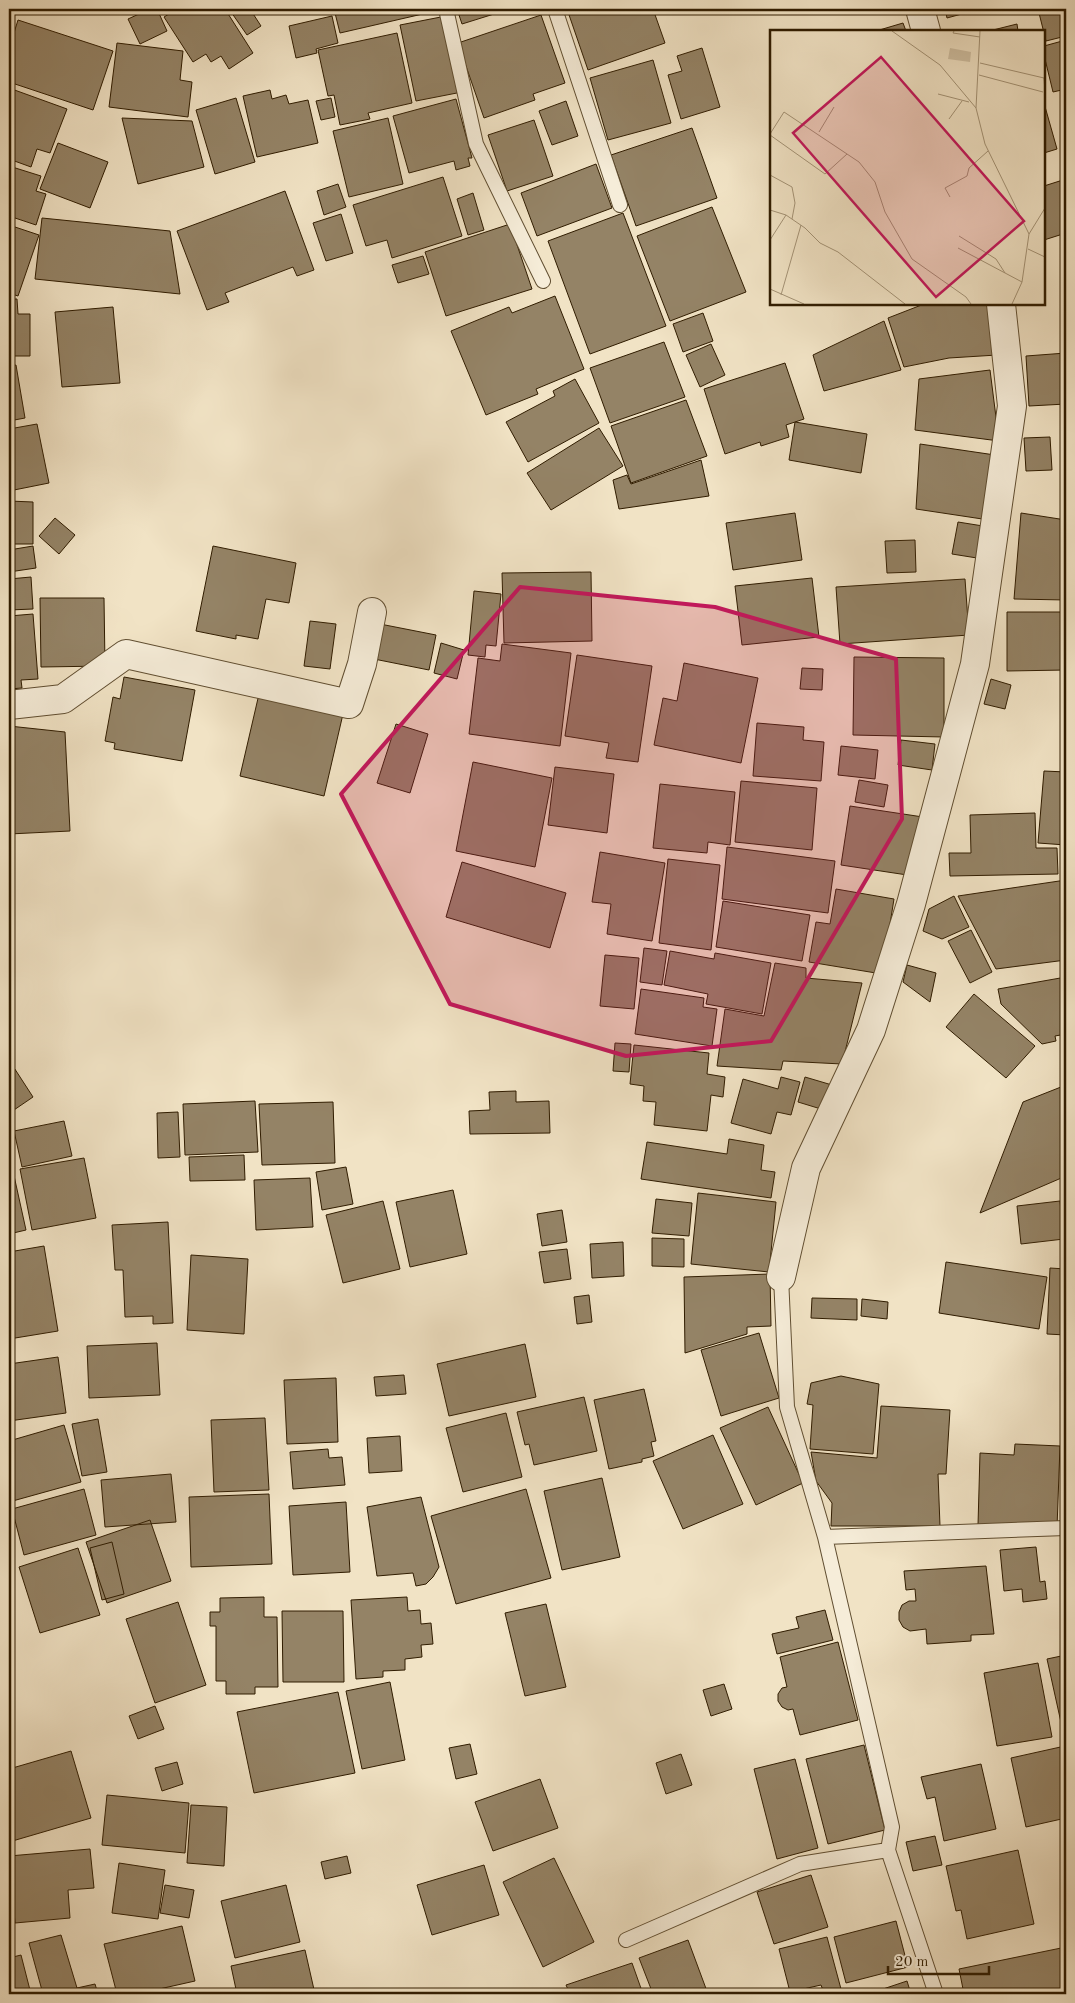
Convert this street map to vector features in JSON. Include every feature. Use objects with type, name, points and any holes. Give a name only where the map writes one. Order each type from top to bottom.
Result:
[{"type":"street","points":[[920,9],[926,30]]},
{"type":"street","points":[[781,1277],[806,1168],[871,1030],[911,904],[975,664],[1012,406],[1001,305]]},
{"type":"street","points":[[9,705],[63,699],[126,654],[349,704],[362,664],[372,612]]},
{"type":"lane","points":[[446,9],[476,144],[543,281]]},
{"type":"lane","points":[[555,9],[620,205]]},
{"type":"lane","points":[[781,1277],[787,1407],[824,1537],[892,1827],[888,1850],[936,1994]]},
{"type":"lane","points":[[824,1537],[1066,1528]]},
{"type":"lane","points":[[626,1940],[800,1864],[888,1850]]},
{"type":"highlighted area","points":[[520,587],[715,607],[896,659],[902,819],[771,1041],[626,1056],[450,1004],[341,794]]},
{"type":"building","points":[[150,9],[157,9],[167,31],[140,44],[128,19]]},
{"type":"building","points":[[177,9],[225,9],[253,53],[229,69],[221,56],[211,62],[206,54],[193,62],[164,17]]},
{"type":"building","points":[[229,9],[250,9],[261,26],[247,35]]},
{"type":"building","points":[[334,9],[440,9],[440,10],[340,33]]},
{"type":"building","points":[[457,9],[510,9],[462,24]]},
{"type":"building","points":[[567,9],[653,9],[665,43],[588,70]]},
{"type":"building","points":[[945,9],[980,9],[947,18]]},
{"type":"building","points":[[1038,9],[1066,9],[1066,36],[1046,41],[1045,30],[1043,30]]},
{"type":"building","points":[[541,15],[565,83],[533,94],[535,100],[484,118],[458,43]]},
{"type":"building","points":[[332,16],[338,43],[316,49],[317,53],[296,58],[289,26]]},
{"type":"building","points":[[446,16],[462,92],[416,101],[400,25]]},
{"type":"building","points":[[18,20],[113,51],[93,110],[9,82],[9,49]]},
{"type":"building","points":[[903,23],[906,30],[879,30]]},
{"type":"building","points":[[1017,24],[1018,30],[993,30]]},
{"type":"building","points":[[397,33],[412,103],[368,113],[370,119],[340,125],[334,95],[328,96],[318,50]]},
{"type":"building","points":[[1066,40],[1066,89],[1053,92],[1045,59],[1045,46]]},
{"type":"building","points":[[117,43],[183,51],[180,80],[192,82],[188,117],[109,107]]},
{"type":"building","points":[[702,48],[720,107],[681,119],[668,75],[682,71],[677,56]]},
{"type":"building","points":[[653,60],[671,123],[608,140],[590,78]]},
{"type":"building","points":[[9,88],[67,109],[50,153],[37,149],[31,167],[9,159]]},
{"type":"building","points":[[270,90],[272,99],[286,95],[289,104],[308,100],[318,143],[257,157],[243,96]]},
{"type":"building","points":[[236,98],[255,162],[215,174],[196,110]]},
{"type":"building","points":[[331,98],[335,117],[321,120],[316,101]]},
{"type":"building","points":[[456,99],[472,158],[468,158],[470,166],[456,170],[454,161],[409,173],[393,116]]},
{"type":"building","points":[[566,101],[578,136],[552,145],[539,111]]},
{"type":"building","points":[[1045,107],[1057,149],[1045,153]]},
{"type":"building","points":[[122,118],[192,121],[204,167],[138,184]]},
{"type":"building","points":[[388,118],[403,184],[349,197],[333,131]]},
{"type":"building","points":[[534,120],[553,176],[507,191],[488,135]]},
{"type":"building","points":[[692,128],[717,198],[636,226],[611,155]]},
{"type":"building","points":[[58,143],[108,162],[90,208],[40,189]]},
{"type":"building","points":[[596,164],[612,208],[537,236],[521,193]]},
{"type":"building","points":[[9,166],[41,176],[36,191],[46,194],[36,225],[9,216]]},
{"type":"building","points":[[443,177],[462,236],[392,258],[387,240],[366,246],[353,205]]},
{"type":"building","points":[[1066,179],[1066,233],[1045,240],[1045,186]]},
{"type":"building","points":[[338,184],[346,207],[324,215],[317,191]]},
{"type":"building","points":[[285,191],[314,270],[297,276],[293,267],[225,293],[229,302],[207,310],[177,231]]},
{"type":"building","points":[[473,193],[484,230],[468,235],[457,199]]},
{"type":"building","points":[[712,207],[746,292],[670,321],[637,236]]},
{"type":"building","points":[[623,213],[666,326],[590,354],[548,241]]},
{"type":"building","points":[[341,214],[353,253],[326,261],[313,223]]},
{"type":"building","points":[[42,218],[170,231],[180,294],[35,279]]},
{"type":"building","points":[[510,224],[532,289],[446,316],[425,252]]},
{"type":"building","points":[[9,225],[39,235],[18,296],[9,293]]},
{"type":"building","points":[[423,256],[429,274],[398,283],[392,265]]},
{"type":"building","points":[[555,296],[584,369],[536,389],[538,394],[486,415],[451,331],[509,307],[512,313]]},
{"type":"building","points":[[9,299],[17,299],[18,314],[30,314],[30,356],[9,356]]},
{"type":"building","points":[[921,305],[988,305],[997,355],[949,358],[904,367],[888,318]]},
{"type":"building","points":[[113,307],[120,383],[62,387],[55,312]]},
{"type":"building","points":[[703,313],[713,341],[683,352],[673,324]]},
{"type":"building","points":[[884,321],[901,370],[824,391],[813,355]]},
{"type":"building","points":[[664,342],[685,397],[610,423],[590,368]]},
{"type":"building","points":[[711,344],[725,375],[700,387],[686,355]]},
{"type":"building","points":[[1066,353],[1066,404],[1029,406],[1026,356]]},
{"type":"building","points":[[785,363],[804,419],[786,425],[789,437],[761,446],[760,442],[725,454],[704,389]]},
{"type":"building","points":[[16,365],[25,418],[9,421],[9,366]]},
{"type":"building","points":[[990,370],[999,441],[915,430],[919,379]]},
{"type":"building","points":[[575,379],[599,423],[528,462],[506,422],[555,396],[553,391]]},
{"type":"building","points":[[686,400],[707,456],[631,483],[611,426]]},
{"type":"building","points":[[795,422],[867,434],[861,473],[789,460]]},
{"type":"building","points":[[37,424],[49,483],[9,491],[9,429]]},
{"type":"building","points":[[599,428],[623,466],[551,510],[527,473]]},
{"type":"building","points":[[1050,437],[1052,470],[1026,471],[1024,438]]},
{"type":"building","points":[[920,444],[995,455],[989,520],[916,509]]},
{"type":"building","points":[[701,460],[709,496],[619,509],[613,480],[627,475],[631,484]]},
{"type":"building","points":[[9,501],[33,502],[33,544],[9,544]]},
{"type":"building","points":[[795,513],[802,560],[733,570],[726,523]]},
{"type":"building","points":[[1021,513],[1066,520],[1066,600],[1014,599]]},
{"type":"building","points":[[55,518],[75,535],[59,554],[39,536]]},
{"type":"building","points":[[958,522],[983,526],[977,558],[952,554]]},
{"type":"building","points":[[915,540],[916,572],[887,573],[885,541]]},
{"type":"building","points":[[33,546],[36,568],[9,572],[9,550]]},
{"type":"building","points":[[213,546],[296,563],[289,603],[266,599],[258,639],[236,635],[236,639],[196,631]]},
{"type":"building","points":[[591,572],[592,641],[504,643],[502,573]]},
{"type":"building","points":[[31,577],[33,609],[9,610],[9,579]]},
{"type":"building","points":[[812,578],[819,637],[742,645],[735,586]]},
{"type":"building","points":[[965,579],[969,635],[840,644],[836,587]]},
{"type":"building","points":[[474,591],[501,594],[496,646],[486,645],[485,657],[468,655]]},
{"type":"building","points":[[40,598],[104,598],[105,666],[41,667]]},
{"type":"building","points":[[1007,612],[1066,612],[1066,670],[1007,671]]},
{"type":"building","points":[[33,614],[38,679],[21,680],[22,688],[9,689],[9,616]]},
{"type":"building","points":[[310,621],[336,624],[330,669],[304,666]]},
{"type":"building","points":[[380,624],[436,635],[429,670],[374,659]]},
{"type":"building","points":[[441,643],[464,650],[457,679],[434,673]]},
{"type":"building","points":[[502,644],[571,653],[560,746],[469,734],[478,658],[500,661]]},
{"type":"building","points":[[577,655],[652,666],[638,762],[606,758],[609,743],[565,736]]},
{"type":"building","points":[[854,657],[944,658],[944,737],[853,735]]},
{"type":"building","points":[[684,663],[758,678],[741,763],[654,745],[663,698],[677,701]]},
{"type":"building","points":[[802,668],[823,669],[822,690],[800,689]]},
{"type":"building","points":[[124,677],[195,690],[182,761],[114,749],[115,743],[105,741],[113,697],[120,699]]},
{"type":"building","points":[[991,679],[1011,685],[1005,709],[984,704]]},
{"type":"building","points":[[259,694],[343,714],[324,796],[240,776]]},
{"type":"building","points":[[757,723],[804,727],[803,740],[824,742],[821,781],[753,776]]},
{"type":"building","points":[[396,724],[428,734],[410,793],[377,783]]},
{"type":"building","points":[[9,726],[65,732],[70,831],[9,834]]},
{"type":"building","points":[[901,740],[935,744],[932,770],[898,765]]},
{"type":"building","points":[[841,746],[878,750],[875,779],[838,775]]},
{"type":"building","points":[[473,762],[552,778],[535,867],[456,851]]},
{"type":"building","points":[[555,767],[614,774],[607,833],[548,825]]},
{"type":"building","points":[[1044,771],[1066,772],[1066,845],[1038,843]]},
{"type":"building","points":[[859,780],[888,785],[884,807],[855,802]]},
{"type":"building","points":[[741,781],[817,788],[812,850],[735,842]]},
{"type":"building","points":[[660,784],[735,792],[730,845],[708,842],[707,853],[653,848]]},
{"type":"building","points":[[850,806],[923,817],[914,876],[841,865]]},
{"type":"building","points":[[1035,813],[1036,848],[1057,848],[1058,874],[950,876],[949,853],[971,853],[970,815]]},
{"type":"building","points":[[727,847],[835,861],[828,913],[722,899]]},
{"type":"building","points":[[600,852],[665,863],[652,941],[607,934],[611,904],[592,902]]},
{"type":"building","points":[[668,859],[720,865],[711,950],[659,943]]},
{"type":"building","points":[[462,862],[566,893],[550,948],[446,917]]},
{"type":"building","points":[[1066,880],[1066,960],[996,969],[958,896]]},
{"type":"building","points":[[836,889],[894,899],[882,974],[809,962],[816,922],[830,924]]},
{"type":"building","points":[[954,896],[969,927],[942,939],[923,931],[929,909]]},
{"type":"building","points":[[723,901],[810,915],[802,961],[716,947]]},
{"type":"building","points":[[971,930],[992,972],[970,983],[948,941]]},
{"type":"building","points":[[644,948],[667,951],[662,985],[640,982]]},
{"type":"building","points":[[670,951],[714,959],[715,953],[771,963],[762,1014],[706,1004],[708,994],[664,985]]},
{"type":"building","points":[[605,955],[639,958],[634,1009],[600,1006]]},
{"type":"building","points":[[775,963],[806,968],[806,978],[862,983],[842,1064],[783,1061],[781,1070],[717,1066],[725,1009],[764,1016]]},
{"type":"building","points":[[907,965],[936,973],[930,1002],[903,982]]},
{"type":"building","points":[[1066,977],[1066,1034],[1055,1036],[1056,1041],[1042,1044],[1001,1004],[998,989]]},
{"type":"building","points":[[641,989],[704,998],[703,1007],[717,1009],[712,1046],[635,1034]]},
{"type":"building","points":[[974,994],[1035,1046],[1006,1078],[946,1027]]},
{"type":"building","points":[[615,1043],[631,1044],[629,1072],[613,1071]]},
{"type":"building","points":[[634,1045],[709,1053],[707,1074],[725,1077],[723,1097],[711,1095],[707,1131],[654,1125],[656,1102],[643,1101],[644,1086],[630,1084]]},
{"type":"building","points":[[9,1060],[33,1097],[11,1112],[9,1110]]},
{"type":"building","points":[[781,1077],[800,1082],[791,1115],[777,1112],[771,1134],[731,1123],[743,1079],[778,1089]]},
{"type":"building","points":[[805,1077],[832,1085],[821,1109],[798,1102]]},
{"type":"building","points":[[1066,1085],[1066,1176],[980,1213],[1023,1102]]},
{"type":"building","points":[[516,1091],[516,1102],[549,1101],[550,1133],[470,1134],[469,1111],[490,1110],[489,1092]]},
{"type":"building","points":[[255,1101],[258,1152],[185,1155],[183,1104]]},
{"type":"building","points":[[333,1102],[335,1163],[262,1165],[259,1104]]},
{"type":"building","points":[[178,1112],[180,1157],[158,1158],[157,1113]]},
{"type":"building","points":[[64,1121],[72,1156],[22,1167],[14,1131]]},
{"type":"building","points":[[729,1139],[764,1145],[761,1170],[775,1172],[771,1198],[641,1179],[647,1142],[727,1154]]},
{"type":"building","points":[[9,1153],[26,1230],[9,1234]]},
{"type":"building","points":[[244,1155],[245,1180],[190,1181],[189,1157]]},
{"type":"building","points":[[84,1158],[96,1218],[32,1230],[20,1169]]},
{"type":"building","points":[[346,1167],[353,1204],[322,1210],[316,1172]]},
{"type":"building","points":[[310,1178],[313,1227],[256,1230],[254,1180]]},
{"type":"building","points":[[453,1190],[467,1254],[410,1267],[396,1202]]},
{"type":"building","points":[[698,1193],[776,1202],[769,1272],[691,1264]]},
{"type":"building","points":[[656,1199],[692,1203],[689,1236],[652,1233]]},
{"type":"building","points":[[383,1201],[400,1269],[343,1283],[326,1215]]},
{"type":"building","points":[[1060,1201],[1064,1239],[1021,1244],[1017,1206]]},
{"type":"building","points":[[562,1210],[567,1242],[542,1246],[537,1214]]},
{"type":"building","points":[[168,1222],[173,1323],[153,1324],[153,1316],[125,1317],[123,1270],[115,1270],[112,1225]]},
{"type":"building","points":[[652,1238],[684,1239],[684,1267],[652,1266]]},
{"type":"building","points":[[623,1242],[624,1276],[592,1278],[590,1244]]},
{"type":"building","points":[[44,1246],[58,1331],[9,1339],[9,1252]]},
{"type":"building","points":[[567,1249],[571,1279],[544,1283],[539,1252]]},
{"type":"building","points":[[191,1255],[248,1259],[244,1334],[187,1330]]},
{"type":"building","points":[[946,1262],[1047,1277],[1039,1329],[939,1313]]},
{"type":"building","points":[[1050,1268],[1066,1269],[1066,1335],[1047,1334]]},
{"type":"building","points":[[770,1274],[771,1326],[747,1327],[747,1334],[685,1353],[684,1277]]},
{"type":"building","points":[[589,1295],[592,1322],[577,1324],[574,1297]]},
{"type":"building","points":[[812,1298],[857,1299],[857,1320],[811,1318]]},
{"type":"building","points":[[862,1299],[888,1302],[887,1319],[861,1316]]},
{"type":"building","points":[[759,1333],[779,1398],[721,1416],[701,1350]]},
{"type":"building","points":[[157,1343],[160,1395],[89,1398],[87,1346]]},
{"type":"building","points":[[525,1344],[536,1397],[449,1416],[437,1364]]},
{"type":"building","points":[[58,1357],[66,1413],[9,1421],[9,1364]]},
{"type":"building","points":[[404,1375],[406,1394],[376,1396],[374,1377]]},
{"type":"building","points":[[841,1376],[879,1384],[873,1454],[810,1449],[813,1405],[807,1404],[811,1383]]},
{"type":"building","points":[[336,1378],[338,1442],[287,1444],[284,1380]]},
{"type":"building","points":[[644,1389],[656,1441],[651,1442],[654,1456],[642,1459],[642,1462],[609,1469],[594,1400]]},
{"type":"building","points":[[584,1397],[597,1451],[534,1465],[529,1444],[525,1445],[517,1412]]},
{"type":"building","points":[[881,1406],[950,1410],[946,1474],[938,1474],[940,1526],[831,1526],[832,1503],[816,1481],[811,1452],[877,1458]]},
{"type":"building","points":[[768,1407],[803,1483],[756,1505],[720,1428]]},
{"type":"building","points":[[506,1413],[522,1477],[463,1492],[446,1428]]},
{"type":"building","points":[[265,1418],[269,1490],[214,1492],[211,1420]]},
{"type":"building","points":[[98,1419],[107,1472],[82,1476],[72,1424]]},
{"type":"building","points":[[64,1425],[81,1482],[9,1502],[9,1441]]},
{"type":"building","points":[[713,1435],[743,1504],[683,1529],[653,1461]]},
{"type":"building","points":[[400,1436],[402,1471],[369,1473],[367,1438]]},
{"type":"building","points":[[1015,1444],[1060,1446],[1057,1528],[978,1525],[980,1453],[1014,1455]]},
{"type":"building","points":[[328,1449],[329,1458],[342,1457],[345,1485],[293,1489],[290,1452]]},
{"type":"building","points":[[171,1474],[176,1522],[105,1527],[101,1480]]},
{"type":"building","points":[[602,1478],[620,1557],[562,1570],[544,1491]]},
{"type":"building","points":[[84,1489],[96,1535],[24,1555],[12,1509]]},
{"type":"building","points":[[526,1489],[551,1578],[456,1604],[431,1516]]},
{"type":"building","points":[[269,1494],[272,1564],[191,1567],[189,1497]]},
{"type":"building","points":[[421,1497],[439,1567],[426,1584],[416,1586],[413,1573],[377,1576],[367,1507]]},
{"type":"building","points":[[346,1502],[350,1572],[293,1575],[289,1506]]},
{"type":"building","points":[[150,1520],[171,1581],[107,1603],[86,1542]]},
{"type":"building","points":[[112,1542],[124,1594],[102,1600],[90,1548]]},
{"type":"building","points":[[1036,1547],[1040,1582],[1045,1581],[1047,1599],[1023,1602],[1022,1589],[1004,1591],[1000,1550]]},
{"type":"building","points":[[78,1548],[100,1615],[40,1633],[19,1567]]},
{"type":"building","points":[[986,1566],[994,1634],[971,1635],[971,1641],[927,1644],[926,1629],[910,1631],[903,1627],[899,1620],[899,1612],[902,1605],[909,1601],[916,1601],[915,1589],[906,1590],[904,1571]]},
{"type":"building","points":[[264,1597],[264,1617],[277,1617],[278,1687],[255,1687],[255,1694],[226,1694],[226,1681],[216,1681],[216,1626],[210,1626],[210,1612],[220,1612],[220,1598]]},
{"type":"building","points":[[407,1597],[408,1611],[420,1610],[421,1624],[431,1623],[433,1644],[421,1645],[422,1657],[405,1659],[405,1670],[383,1671],[383,1677],[356,1679],[351,1600]]},
{"type":"building","points":[[178,1602],[206,1685],[155,1703],[126,1619]]},
{"type":"building","points":[[546,1604],[566,1687],[525,1696],[505,1613]]},
{"type":"building","points":[[825,1610],[833,1640],[777,1654],[772,1634],[799,1628],[796,1617]]},
{"type":"building","points":[[282,1611],[343,1611],[344,1682],[283,1682]]},
{"type":"building","points":[[838,1642],[858,1720],[800,1735],[793,1709],[788,1710],[782,1707],[778,1701],[778,1694],[782,1688],[787,1687],[780,1657]]},
{"type":"building","points":[[1066,1655],[1066,1736],[1064,1736],[1047,1659]]},
{"type":"building","points":[[1038,1663],[1052,1737],[997,1746],[984,1673]]},
{"type":"building","points":[[390,1682],[405,1760],[362,1769],[346,1691]]},
{"type":"building","points":[[724,1684],[732,1709],[711,1716],[703,1690]]},
{"type":"building","points":[[338,1692],[355,1773],[254,1793],[237,1712]]},
{"type":"building","points":[[155,1706],[164,1729],[138,1739],[129,1716]]},
{"type":"building","points":[[470,1744],[477,1774],[456,1779],[449,1748]]},
{"type":"building","points":[[864,1745],[885,1830],[828,1844],[806,1759]]},
{"type":"building","points":[[1065,1746],[1066,1818],[1026,1827],[1011,1758]]},
{"type":"building","points":[[71,1751],[91,1818],[9,1842],[9,1769]]},
{"type":"building","points":[[681,1754],[692,1785],[666,1794],[656,1763]]},
{"type":"building","points":[[795,1759],[818,1848],[777,1859],[754,1769]]},
{"type":"building","points":[[177,1762],[183,1784],[162,1791],[155,1768]]},
{"type":"building","points":[[981,1764],[996,1829],[944,1841],[935,1797],[927,1799],[921,1777]]},
{"type":"building","points":[[540,1779],[558,1828],[493,1851],[475,1802]]},
{"type":"building","points":[[107,1795],[189,1803],[185,1853],[102,1845]]},
{"type":"building","points":[[191,1805],[227,1807],[224,1866],[187,1863]]},
{"type":"building","points":[[935,1836],[942,1865],[913,1871],[906,1842]]},
{"type":"building","points":[[90,1849],[94,1888],[68,1890],[70,1918],[15,1923],[9,1856]]},
{"type":"building","points":[[1018,1850],[1034,1924],[967,1939],[961,1910],[956,1911],[946,1866]]},
{"type":"building","points":[[347,1856],[351,1873],[325,1879],[321,1862]]},
{"type":"building","points":[[554,1858],[594,1942],[543,1967],[503,1882]]},
{"type":"building","points":[[119,1863],[165,1870],[158,1919],[112,1913]]},
{"type":"building","points":[[484,1865],[499,1915],[432,1935],[417,1885]]},
{"type":"building","points":[[811,1875],[828,1927],[774,1944],[757,1892]]},
{"type":"building","points":[[9,1882],[12,1920],[9,1921]]},
{"type":"building","points":[[165,1885],[194,1890],[189,1918],[160,1913]]},
{"type":"building","points":[[286,1885],[300,1942],[235,1958],[221,1901]]},
{"type":"building","points":[[896,1921],[908,1967],[846,1983],[834,1937]]},
{"type":"building","points":[[182,1926],[195,1981],[137,1994],[117,1994],[104,1944]]},
{"type":"building","points":[[61,1935],[77,1988],[95,1984],[98,1994],[43,1994],[29,1943]]},
{"type":"building","points":[[827,1937],[841,1989],[824,1993],[821,1985],[790,1992],[779,1949]]},
{"type":"building","points":[[688,1940],[708,1994],[653,1994],[639,1958]]},
{"type":"building","points":[[1066,1947],[1066,1994],[964,1994],[959,1969]]},
{"type":"building","points":[[305,1950],[315,1994],[237,1994],[231,1966]]},
{"type":"building","points":[[21,1955],[31,1994],[9,1994],[9,1958]]},
{"type":"building","points":[[632,1963],[643,1994],[570,1994],[566,1985]]},
{"type":"building","points":[[907,1981],[911,1994],[868,1994]]}]
